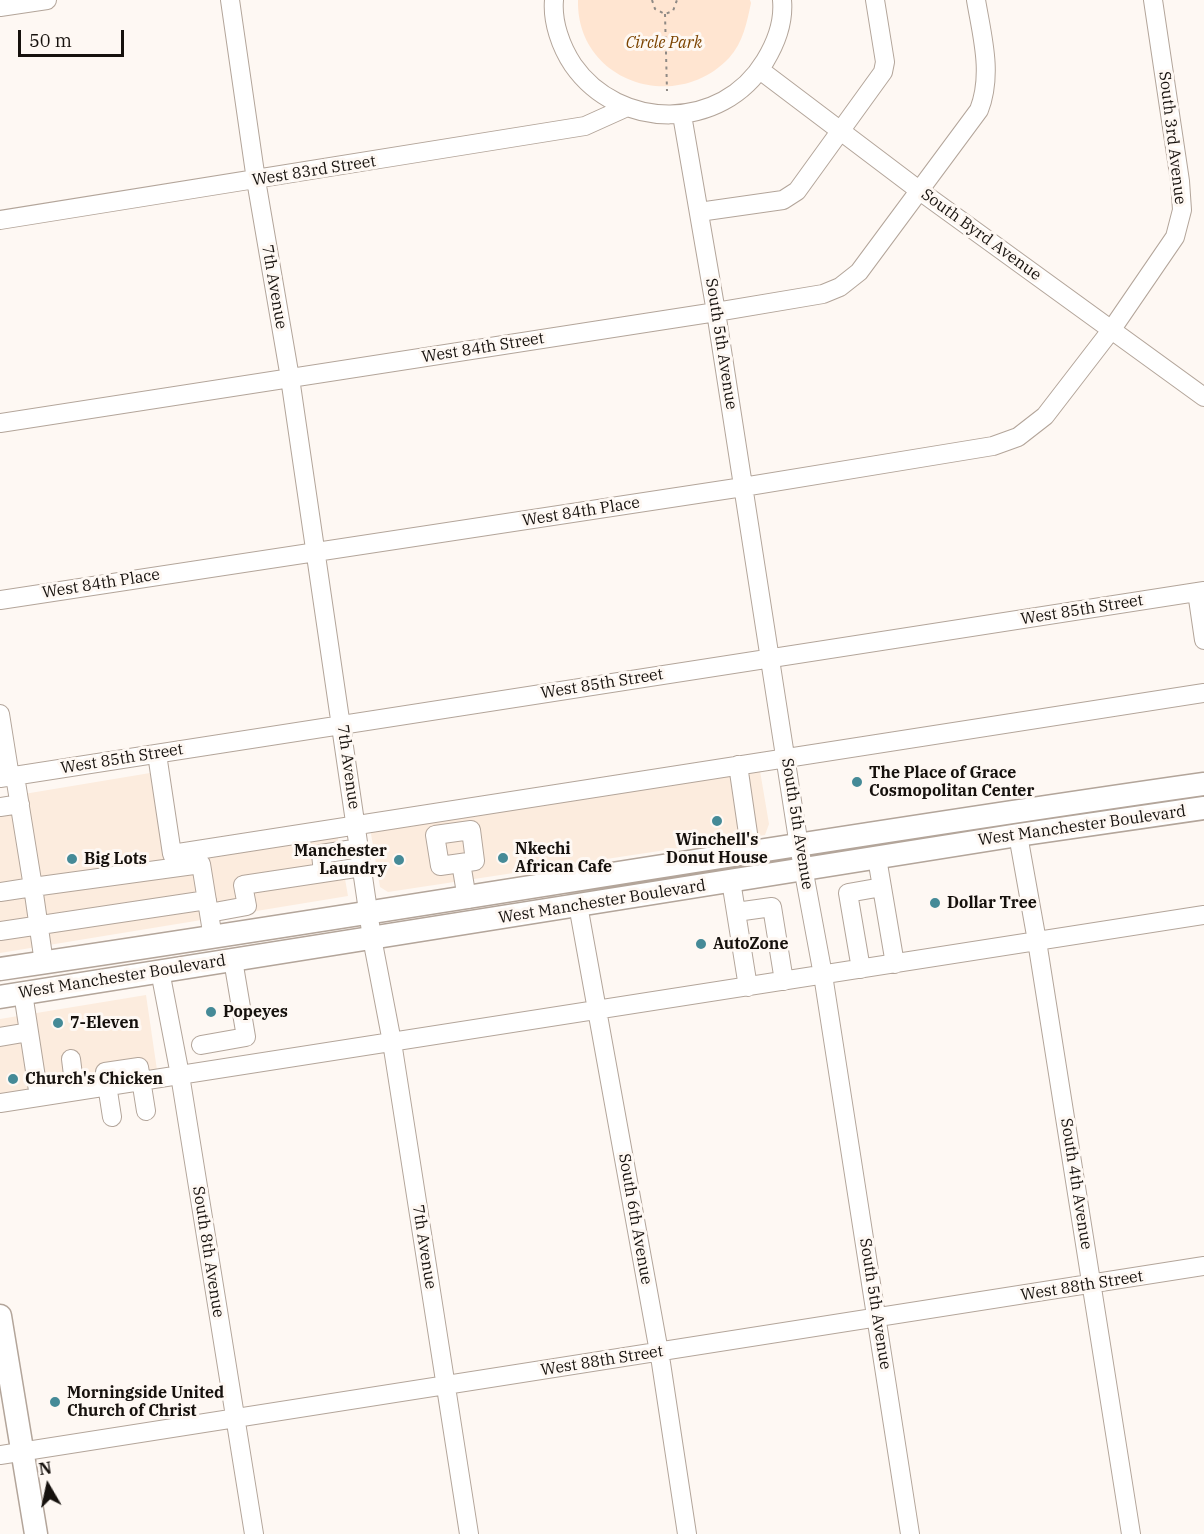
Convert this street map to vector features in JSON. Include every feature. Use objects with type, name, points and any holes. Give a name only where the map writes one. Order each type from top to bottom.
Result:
[{"type":"main road","name":"West Manchester Boulevard","points":[[0,969],[369,915],[1013,811],[1204,784]]},
{"type":"main road","name":"West Manchester Boulevard","points":[[0,997],[1018,835],[1204,808]]},
{"type":"main road","points":[[0,1316],[36,1534]]},
{"type":"street","points":[[0,8],[47,0]]},
{"type":"street","name":"7th Avenue","points":[[230,0],[256,180],[290,378],[372,938],[392,1042],[469,1534]]},
{"type":"street","points":[[554,0],[557,31],[567,55],[582,77],[602,95],[625,108],[655,115],[682,115],[714,106],[740,91],[760,70],[772,50],[780,28],[782,0]]},
{"type":"street","points":[[699,212],[791,197],[883,72],[885,62],[874,0]]},
{"type":"street","points":[[920,191],[979,110],[984,95],[986,62],[976,0]]},
{"type":"street","name":"South 3rd Avenue","points":[[1112,329],[1174,237],[1182,210],[1153,0]]},
{"type":"street","name":"South Byrd Avenue","points":[[760,70],[920,191],[1204,397]]},
{"type":"street","name":"West 83rd Street","points":[[0,220],[585,126],[625,108]]},
{"type":"street","name":"South 5th Avenue","points":[[682,115],[717,312],[799,846],[823,975],[877,1318],[909,1534]]},
{"type":"street","name":"West 84th Street","points":[[0,423],[823,294],[840,287],[859,272],[920,191]]},
{"type":"street","name":"West 84th Place","points":[[0,600],[743,487],[993,446],[1018,437],[1045,416],[1112,329]]},
{"type":"street","points":[[1200,592],[1204,640]]},
{"type":"street","name":"West 85th Street","points":[[8,777],[1200,592]]},
{"type":"street","points":[[157,754],[172,854],[357,827],[787,757],[1204,693]]},
{"type":"street","points":[[0,714],[8,777],[20,804],[44,963]]},
{"type":"street","points":[[738,765],[751,854]]},
{"type":"street","points":[[0,807],[20,804]]},
{"type":"street","points":[[432,815],[435,835],[440,866],[475,861],[471,830],[435,835]]},
{"type":"street","name":"South 4th Avenue","points":[[1018,835],[1037,941],[1131,1534]]},
{"type":"street","points":[[323,873],[321,854],[360,848]]},
{"type":"street","points":[[877,858],[895,964]]},
{"type":"street","points":[[461,863],[467,899]]},
{"type":"street","points":[[0,892],[201,864],[213,938]]},
{"type":"street","points":[[0,931],[208,906],[247,906],[243,885],[362,867]]},
{"type":"street","points":[[731,881],[748,987]]},
{"type":"street","points":[[861,969],[848,893],[882,887]]},
{"type":"street","name":"South 6th Avenue","points":[[579,905],[659,1352],[687,1534]]},
{"type":"street","points":[[736,912],[772,907],[784,981]]},
{"type":"street","points":[[0,1103],[1204,915]]},
{"type":"street","points":[[201,1045],[246,1037],[233,960]]},
{"type":"street","name":"South 8th Avenue","points":[[160,971],[180,1075],[254,1534]]},
{"type":"street","points":[[23,993],[39,1097]]},
{"type":"street","points":[[0,1037],[29,1032]]},
{"type":"street","points":[[71,1059],[75,1091]]},
{"type":"street","points":[[141,1081],[146,1111]]},
{"type":"street","points":[[107,1086],[112,1117]]},
{"type":"street","name":"West 88th Street","points":[[0,1455],[1204,1266]]},
{"type":"path","points":[[652,0],[655,9],[665,14]]},
{"type":"path","points":[[665,14],[673,10],[676,0]]},
{"type":"path","points":[[665,14],[667,91]]},
{"type":"shaded area","points":[[759,765],[769,824],[765,835],[388,892],[380,887],[370,828]]},
{"type":"shaded area","points":[[150,773],[165,861],[337,833],[348,896],[0,953],[0,798]]},
{"type":"shaded area","points":[[146,995],[157,1070],[0,1096],[0,1019]]},
{"type":"green space","name":"Circle Park","points":[[578,0],[750,0],[751,3],[741,39],[729,58],[707,75],[682,84],[657,86],[632,81],[611,69],[593,51],[582,28]]},
{"type":"place","name":"The Place of Grace Cosmopolitan Center","points":[[857,782]]},
{"type":"place","name":"Winchell's Donut House","points":[[717,821]]},
{"type":"place","name":"Nkechi African Cafe","points":[[503,858]]},
{"type":"place","name":"Big Lots","points":[[72,859]]},
{"type":"place","name":"Manchester Laundry","points":[[399,860]]},
{"type":"place","name":"Dollar Tree","points":[[935,903]]},
{"type":"place","name":"AutoZone","points":[[701,944]]},
{"type":"place","name":"Popeyes","points":[[211,1012]]},
{"type":"place","name":"7-Eleven","points":[[58,1023]]},
{"type":"place","name":"Church's Chicken","points":[[13,1079]]},
{"type":"place","name":"Morningside United Church of Christ","points":[[55,1402]]}]
